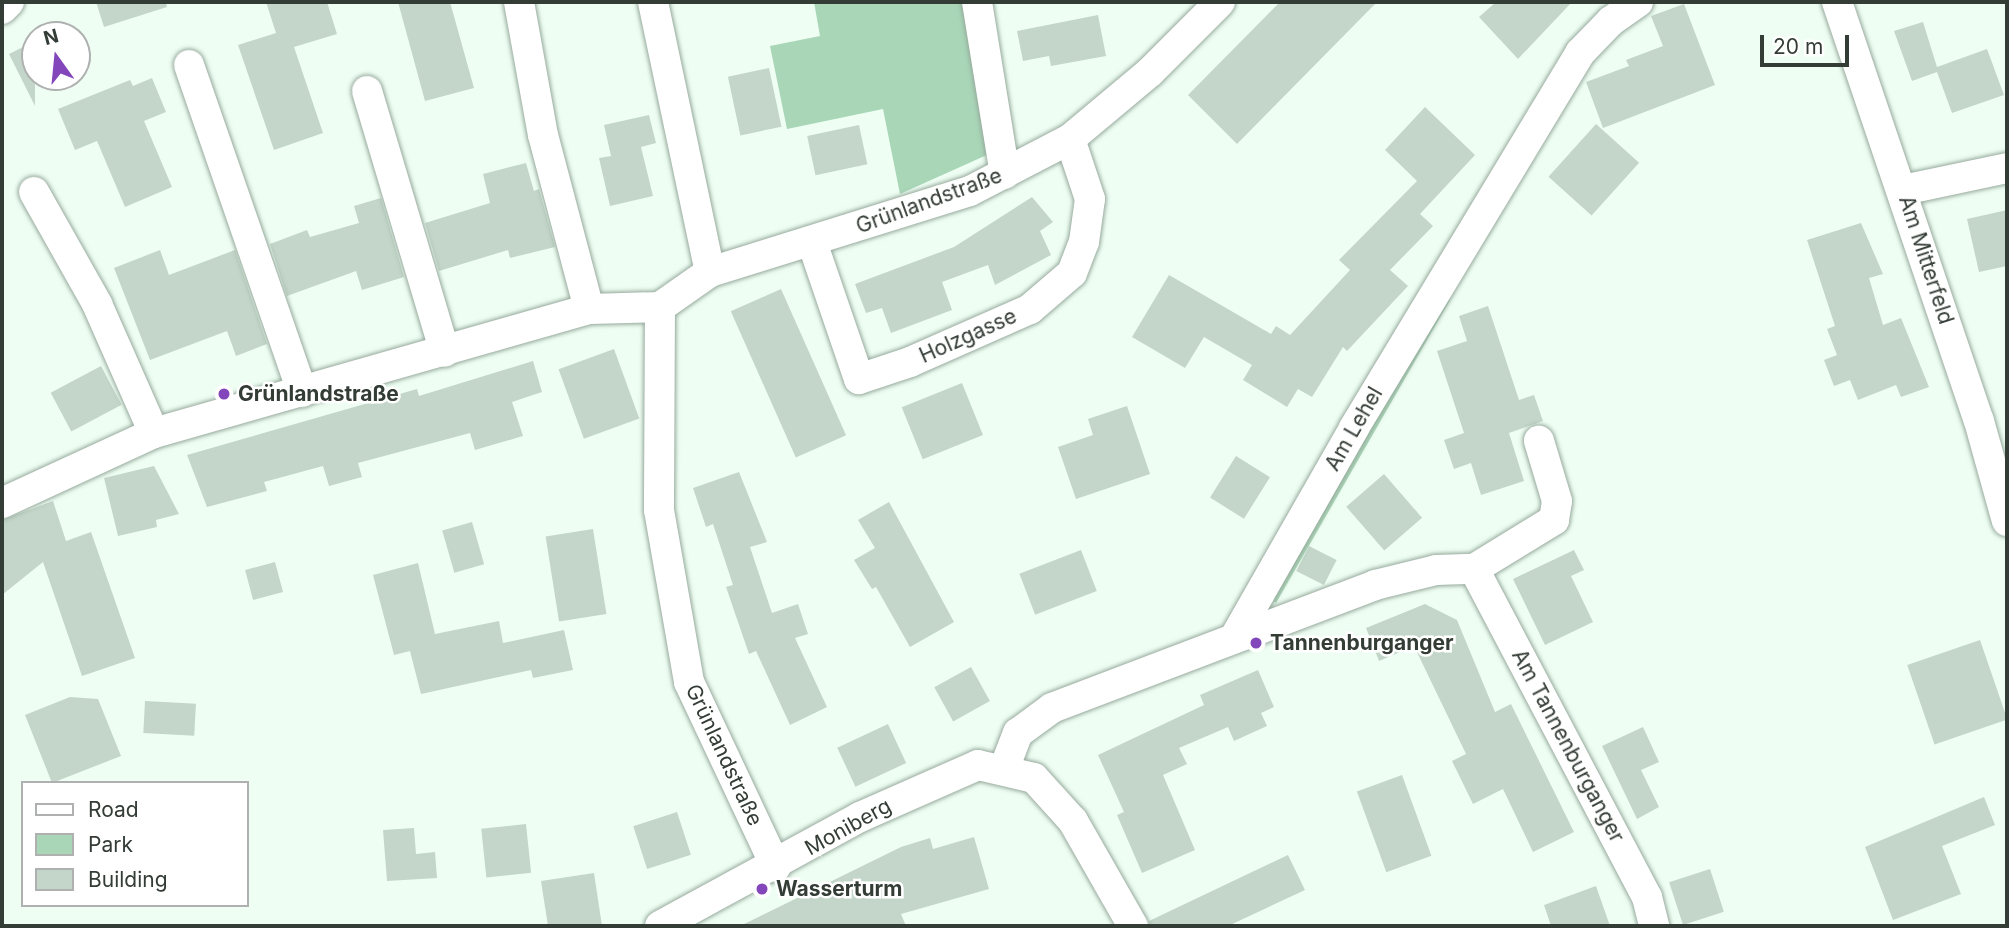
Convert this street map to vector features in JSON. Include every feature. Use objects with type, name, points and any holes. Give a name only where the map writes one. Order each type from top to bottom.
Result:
[{"type":"street","points":[[2,9],[9,2]]},
{"type":"street","points":[[519,2],[543,135],[589,309]]},
{"type":"street","points":[[653,2],[710,272]]},
{"type":"street","points":[[977,2],[1006,174]]},
{"type":"street","name":"Grünlandstraße","points":[[776,867],[689,682],[659,510],[660,307],[710,272],[900,216],[1006,174],[1070,139],[1150,72],[1220,2]]},
{"type":"street","name":"Am Lehel","points":[[1235,637],[1361,416],[1580,53],[1611,21],[1638,2]]},
{"type":"street","name":"Am Mitterfeld","points":[[1837,2],[1903,190],[2007,521]]},
{"type":"street","points":[[189,65],[302,392]]},
{"type":"street","points":[[367,91],[445,352]]},
{"type":"street","name":"Holzgasse","points":[[812,242],[859,379],[910,362],[1030,309],[1072,273],[1084,242],[1090,199],[1070,139]]},
{"type":"street","points":[[1903,190],[2007,168]]},
{"type":"street","points":[[34,192],[96,304],[154,433]]},
{"type":"street","points":[[2,503],[154,433],[589,309],[660,307]]},
{"type":"street","points":[[1004,769],[1018,733],[1052,708],[1375,585],[1436,570],[1474,569],[1554,520],[1557,501],[1539,441]]},
{"type":"street","name":"Am Tannenburganger","points":[[1474,569],[1647,897],[1654,926]]},
{"type":"street","name":"Moniberg","points":[[660,926],[776,867],[860,817],[978,765],[1034,778],[1073,821],[1133,926]]},
{"type":"green space","points":[[814,2],[965,2],[989,154],[900,194],[883,109],[787,129],[770,46],[820,36]]},
{"type":"green space","points":[[1446,288],[1450,300],[1276,603],[1272,600]]},
{"type":"building","points":[[96,2],[166,2],[167,7],[104,27]]},
{"type":"building","points":[[266,2],[327,2],[337,34],[294,47],[323,133],[274,150],[238,45],[276,33]]},
{"type":"building","points":[[398,2],[450,2],[474,88],[425,101]]},
{"type":"building","points":[[1280,2],[1377,2],[1237,144],[1188,95]]},
{"type":"building","points":[[1496,2],[1572,2],[1518,59],[1479,17]]},
{"type":"building","points":[[1684,4],[1715,85],[1603,128],[1586,82],[1629,66],[1626,60],[1663,46],[1651,16]]},
{"type":"building","points":[[1098,15],[1106,56],[1051,66],[1049,56],[1023,61],[1017,31]]},
{"type":"building","points":[[1923,22],[1937,67],[1987,49],[2004,95],[1952,113],[1937,72],[1912,81],[1894,31]]},
{"type":"building","points":[[21,48],[21,78],[9,54]]},
{"type":"building","points":[[769,68],[781,127],[740,135],[728,77]]},
{"type":"building","points":[[152,78],[166,112],[144,121],[172,187],[125,207],[97,141],[75,150],[58,109],[130,80],[133,86]]},
{"type":"building","points":[[28,91],[35,91],[35,106]]},
{"type":"building","points":[[1425,107],[1475,155],[1420,214],[1433,226],[1390,270],[1408,286],[1347,351],[1343,347],[1312,397],[1298,389],[1287,407],[1243,380],[1252,365],[1204,337],[1185,368],[1132,337],[1169,275],[1271,334],[1276,326],[1290,335],[1350,270],[1339,260],[1417,181],[1385,150]]},
{"type":"building","points":[[649,115],[656,143],[641,147],[653,196],[610,206],[599,158],[611,156],[604,125]]},
{"type":"building","points":[[1596,124],[1639,163],[1592,216],[1548,177]]},
{"type":"building","points":[[859,125],[867,164],[815,175],[807,136]]},
{"type":"building","points":[[526,163],[534,191],[539,189],[555,247],[510,258],[508,250],[439,271],[425,223],[490,203],[483,174]]},
{"type":"building","points":[[1032,197],[1053,222],[1040,231],[1051,255],[995,285],[988,265],[942,282],[952,310],[891,333],[882,308],[866,313],[855,284],[954,247]]},
{"type":"building","points":[[381,198],[404,277],[362,290],[356,271],[287,296],[270,244],[307,230],[310,237],[359,223],[354,206]]},
{"type":"building","points":[[2007,210],[2007,266],[1979,272],[1967,219]]},
{"type":"building","points":[[1861,223],[1883,274],[1869,278],[1883,325],[1901,318],[1929,387],[1901,397],[1896,385],[1858,400],[1850,380],[1834,386],[1824,360],[1837,355],[1827,329],[1835,326],[1807,240]]},
{"type":"building","points":[[160,250],[169,275],[235,250],[267,344],[236,356],[227,331],[150,360],[114,268]]},
{"type":"building","points":[[781,289],[846,435],[796,458],[731,311]]},
{"type":"building","points":[[1488,306],[1519,400],[1534,395],[1543,421],[1509,433],[1524,481],[1481,495],[1471,463],[1454,469],[1444,440],[1464,433],[1437,351],[1467,341],[1459,316]]},
{"type":"building","points":[[614,349],[639,419],[584,439],[559,369]]},
{"type":"building","points":[[533,361],[542,392],[512,402],[523,436],[475,450],[470,433],[358,463],[362,477],[329,486],[323,466],[264,482],[267,491],[207,507],[187,455],[417,389],[419,396]]},
{"type":"building","points":[[101,366],[122,405],[71,432],[51,393]]},
{"type":"building","points":[[962,383],[983,435],[923,459],[902,407]]},
{"type":"building","points":[[1127,406],[1150,474],[1076,499],[1058,447],[1093,435],[1088,419]]},
{"type":"building","points":[[1236,456],[1270,477],[1244,519],[1210,498]]},
{"type":"building","points":[[154,466],[179,514],[156,520],[157,527],[118,536],[104,478]]},
{"type":"building","points":[[739,472],[767,542],[750,547],[772,613],[798,604],[808,634],[795,638],[827,707],[790,725],[756,651],[749,654],[726,587],[733,585],[713,524],[706,527],[693,488]]},
{"type":"building","points":[[1384,474],[1422,518],[1384,551],[1346,507]]},
{"type":"building","points":[[53,501],[66,541],[91,532],[135,658],[82,676],[43,562],[2,595],[2,520]]},
{"type":"building","points":[[889,502],[954,622],[910,647],[876,587],[872,589],[854,560],[875,548],[858,520]]},
{"type":"building","points":[[472,522],[484,564],[454,573],[442,531]]},
{"type":"building","points":[[593,529],[606,614],[559,621],[546,537]]},
{"type":"building","points":[[1309,546],[1337,560],[1324,585],[1296,571]]},
{"type":"building","points":[[1081,550],[1097,591],[1035,615],[1019,574]]},
{"type":"building","points":[[1574,550],[1584,570],[1571,576],[1593,622],[1545,645],[1513,579]]},
{"type":"building","points":[[275,562],[283,592],[253,600],[245,570]]},
{"type":"building","points":[[418,563],[435,634],[499,621],[503,643],[564,630],[573,670],[533,678],[531,670],[421,694],[410,651],[394,655],[373,575]]},
{"type":"building","points":[[1425,604],[1457,620],[1495,712],[1511,704],[1574,832],[1533,852],[1503,789],[1473,804],[1452,761],[1466,754],[1414,646],[1379,661],[1366,628]]},
{"type":"building","points":[[1980,640],[2007,720],[1935,744],[1907,665]]},
{"type":"building","points":[[971,667],[990,701],[953,721],[934,687]]},
{"type":"building","points":[[1258,670],[1274,707],[1261,713],[1267,726],[1234,741],[1228,727],[1179,748],[1187,764],[1163,775],[1195,850],[1142,873],[1117,815],[1124,812],[1098,755],[1204,705],[1200,695]]},
{"type":"building","points":[[70,697],[98,699],[121,756],[51,781],[25,715]]},
{"type":"building","points":[[145,701],[196,704],[194,736],[143,733]]},
{"type":"building","points":[[888,724],[906,763],[855,787],[837,748]]},
{"type":"building","points":[[1643,727],[1659,762],[1641,770],[1659,807],[1637,819],[1602,746]]},
{"type":"building","points":[[1402,775],[1431,856],[1386,872],[1357,791]]},
{"type":"building","points":[[1984,797],[1995,825],[1942,846],[1961,894],[1893,920],[1865,847]]},
{"type":"building","points":[[677,812],[691,855],[647,869],[633,826]]},
{"type":"building","points":[[526,824],[531,873],[486,877],[481,829]]},
{"type":"building","points":[[414,828],[416,854],[435,852],[437,878],[387,881],[383,830]]},
{"type":"building","points":[[974,837],[989,889],[901,914],[906,926],[740,926],[901,847],[930,838],[933,849]]},
{"type":"building","points":[[1288,855],[1305,890],[1228,926],[1150,926],[1149,921]]},
{"type":"building","points":[[1710,869],[1724,912],[1683,925],[1669,882]]},
{"type":"building","points":[[594,873],[602,926],[548,926],[541,881]]},
{"type":"building","points":[[1596,886],[1610,926],[1551,926],[1544,905]]},
{"type":"place","name":"Grünlandstraße","points":[[224,394]]},
{"type":"place","name":"Tannenburganger","points":[[1256,643]]},
{"type":"place","name":"Wasserturm","points":[[762,889]]}]
